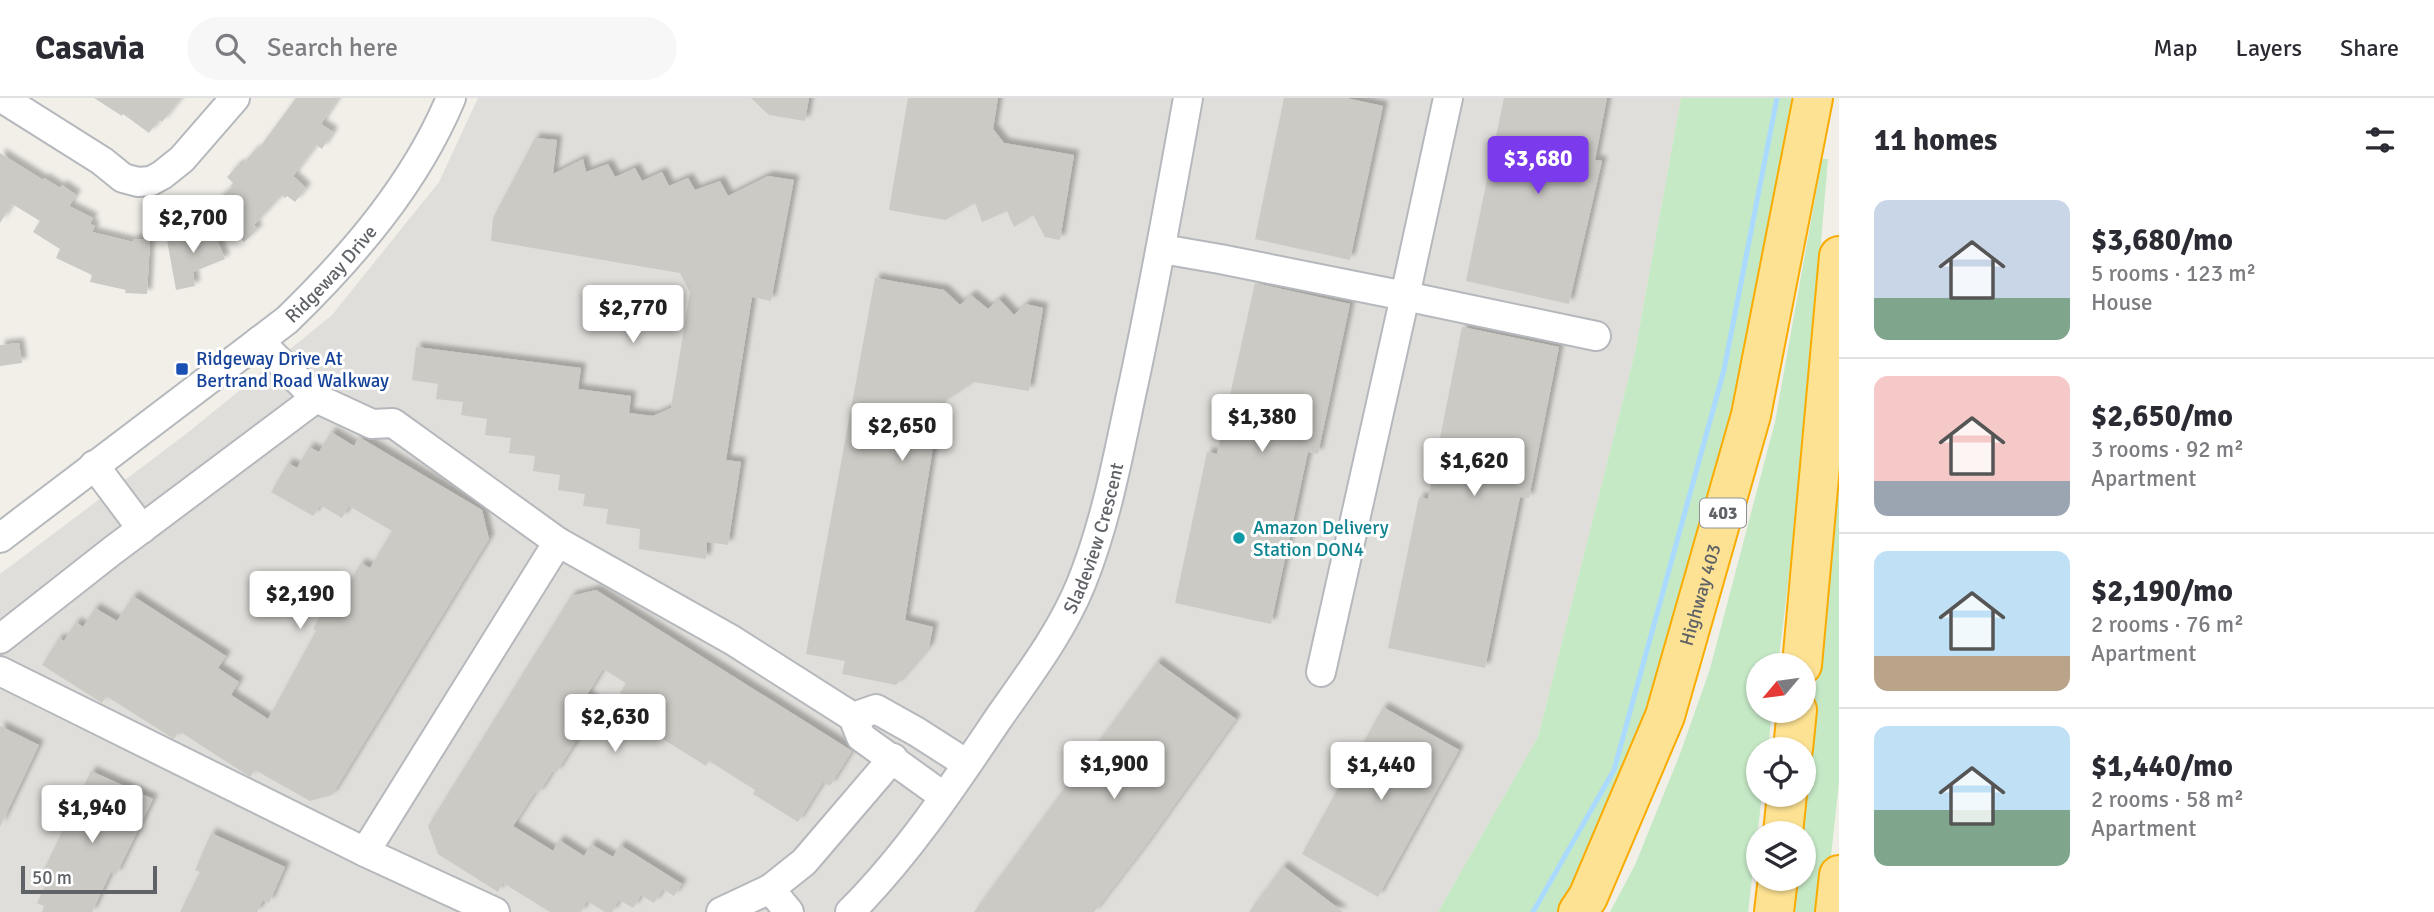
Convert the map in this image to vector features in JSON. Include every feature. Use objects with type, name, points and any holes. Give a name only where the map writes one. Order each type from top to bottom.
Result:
[{"type":"highway","name":"Highway 403","points":[[1578,912],[1588,897],[1665,716],[1751,415],[1813,98]]},
{"type":"highway","points":[[1803,653],[1839,256]]},
{"type":"highway","points":[[1835,912],[1839,875]]},
{"type":"highway","points":[[1774,912],[1776,891]]},
{"type":"street","points":[[2,98],[102,161],[123,178],[138,182],[150,181],[162,175],[181,159],[235,98]]},
{"type":"street","name":"Ridgeway Drive","points":[[0,538],[287,320],[327,281],[408,178],[426,149],[451,98]]},
{"type":"street","name":"Sladeview Crescent","points":[[850,912],[905,851],[967,764],[1040,658],[1065,617],[1081,583],[1109,497],[1162,249],[1188,98]]},
{"type":"street","points":[[1321,672],[1448,98]]},
{"type":"street","points":[[1162,249],[1596,336]]},
{"type":"street","points":[[259,341],[316,398],[372,425],[393,423],[558,542],[732,640],[853,717],[861,737],[943,796]]},
{"type":"street","points":[[0,639],[316,398]]},
{"type":"street","points":[[94,465],[142,529]]},
{"type":"street","points":[[365,852],[558,542]]},
{"type":"street","points":[[0,671],[365,852],[495,912]]},
{"type":"street","points":[[853,717],[876,709],[967,764]]},
{"type":"street","points":[[721,912],[770,889],[804,862],[893,758]]},
{"type":"street","points":[[770,889],[789,912]]},
{"type":"shaded area","points":[[478,98],[1681,98],[1635,352],[1538,737],[1438,912],[0,912],[0,574],[186,434],[332,315],[439,182]]},
{"type":"green space","points":[[1681,98],[1796,98],[1745,371],[1655,713],[1560,912],[1438,912],[1538,737],[1635,352]]},
{"type":"green space","points":[[1822,159],[1828,159],[1802,469],[1779,653],[1746,653],[1746,723],[1771,723],[1769,737],[1746,737],[1746,807],[1761,807],[1759,821],[1746,821],[1746,891],[1751,891],[1748,912],[1610,912],[1635,865],[1680,754],[1710,669],[1775,422]]},
{"type":"green space","points":[[1839,458],[1839,782],[1825,912],[1791,912],[1794,891],[1816,891],[1816,821],[1802,821],[1804,807],[1816,807],[1816,737],[1811,737],[1812,723],[1816,723],[1816,685]]},
{"type":"building","points":[[94,98],[181,98],[162,122],[159,120],[149,133]]},
{"type":"building","points":[[296,98],[338,98],[321,124],[333,132],[322,149],[316,145],[293,176],[306,188],[295,202],[282,195],[254,225],[258,229],[244,242],[220,218],[229,214],[217,201],[232,187],[230,186],[233,183],[227,177],[257,151]]},
{"type":"building","points":[[751,98],[809,98],[805,121],[769,115]]},
{"type":"building","points":[[908,98],[998,98],[993,129],[1004,143],[1074,155],[1060,240],[1045,237],[1033,215],[1014,227],[1007,211],[982,222],[975,203],[945,220],[889,210]]},
{"type":"building","points":[[1284,98],[1346,98],[1383,106],[1350,260],[1255,239]]},
{"type":"building","points":[[1504,98],[1607,98],[1595,160],[1602,161],[1569,304],[1466,281]]},
{"type":"building","points":[[535,138],[557,140],[553,174],[583,159],[586,172],[608,164],[615,177],[635,168],[642,181],[662,172],[669,186],[688,178],[695,190],[720,181],[728,196],[768,176],[794,180],[771,301],[752,297],[726,460],[741,462],[728,545],[707,542],[706,559],[639,549],[640,529],[606,524],[608,509],[583,506],[585,494],[558,490],[560,475],[533,471],[535,456],[509,453],[511,438],[485,435],[487,419],[461,415],[463,402],[436,399],[438,384],[412,380],[416,347],[581,368],[578,389],[631,396],[629,413],[653,416],[671,408],[690,292],[680,273],[491,241],[493,218]]},
{"type":"building","points":[[0,153],[43,180],[44,178],[60,188],[62,185],[76,195],[69,206],[93,218],[90,224],[95,226],[92,232],[133,242],[133,239],[150,240],[147,294],[125,293],[126,290],[90,282],[92,275],[56,258],[60,249],[33,232],[40,221],[12,204],[0,223]]},
{"type":"building","points":[[211,225],[225,259],[193,272],[195,286],[176,290],[167,240],[183,237]]},
{"type":"building","points":[[875,278],[944,290],[960,305],[971,295],[988,309],[999,299],[1014,315],[1026,304],[1043,308],[1029,391],[974,382],[940,404],[905,620],[933,627],[929,647],[896,685],[842,674],[845,661],[806,654]]},
{"type":"building","points":[[1255,283],[1350,304],[1318,454],[1308,452],[1271,624],[1175,603],[1207,452],[1217,454]]},
{"type":"building","points":[[1462,327],[1559,347],[1529,498],[1520,497],[1485,668],[1388,648],[1419,497],[1428,499]]},
{"type":"building","points":[[19,343],[22,363],[0,366],[0,345]]},
{"type":"building","points":[[331,432],[354,446],[359,437],[482,510],[489,539],[332,795],[310,801],[255,770],[250,777],[179,731],[174,739],[106,696],[102,703],[42,665],[59,638],[64,641],[76,622],[83,627],[95,608],[117,621],[133,596],[226,656],[218,668],[239,682],[231,695],[268,719],[316,631],[313,629],[341,581],[348,585],[361,563],[370,568],[392,531],[349,506],[342,518],[320,505],[313,516],[271,492],[288,463],[297,468],[309,447],[319,452]]},
{"type":"building","points":[[596,590],[852,751],[830,786],[823,782],[798,822],[753,794],[755,790],[709,761],[706,766],[658,736],[663,728],[638,712],[642,706],[620,693],[626,683],[603,669],[587,695],[594,700],[580,724],[585,727],[556,773],[553,771],[538,794],[535,792],[513,826],[553,851],[559,840],[584,856],[591,844],[613,857],[620,845],[682,884],[674,896],[663,889],[654,903],[641,895],[633,908],[619,900],[612,912],[605,912],[587,901],[581,912],[550,912],[503,883],[498,892],[438,854],[428,826],[571,596]]},
{"type":"building","points":[[1157,662],[1236,719],[1145,846],[1094,912],[974,912]]},
{"type":"building","points":[[1383,707],[1459,750],[1378,897],[1302,854]]},
{"type":"building","points":[[0,726],[39,745],[0,827]]},
{"type":"building","points":[[91,771],[153,799],[116,875],[111,872],[92,912],[42,912],[44,906],[37,903],[46,884],[39,880]]},
{"type":"building","points":[[211,833],[285,867],[269,903],[263,900],[257,912],[180,912],[200,872],[195,870]]},
{"type":"building","points":[[1283,866],[1343,912],[1249,912]]},
{"type":"waterway","points":[[1533,912],[1614,770],[1724,370],[1777,98]]},
{"type":"place","name":"Ridgeway Drive At Bertrand Road Walkway","points":[[182,369]]},
{"type":"place","name":"Amazon Delivery Station DON4","points":[[1239,538]]}]
